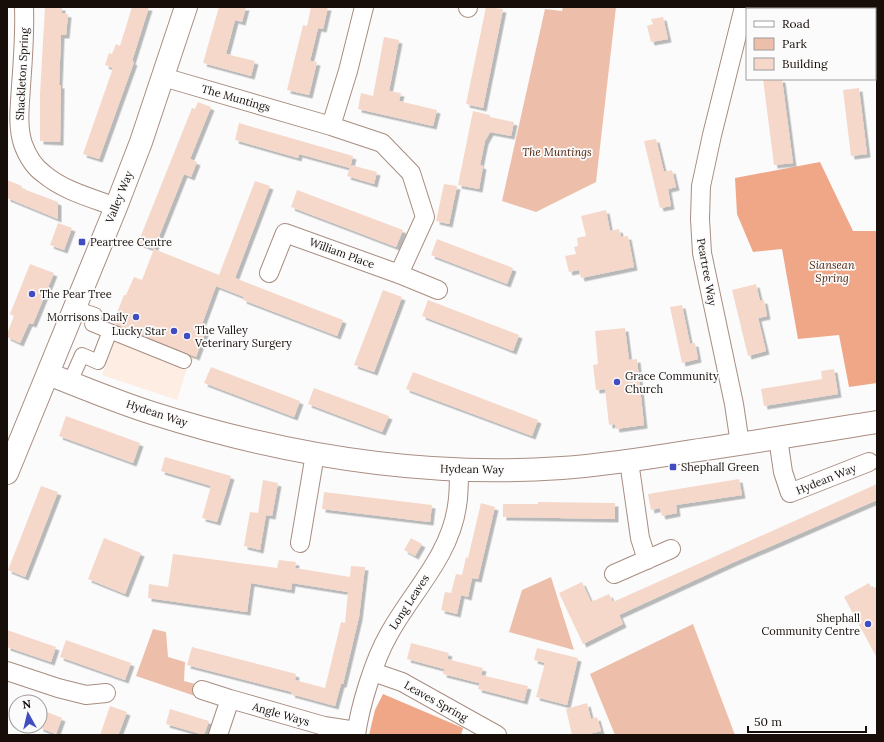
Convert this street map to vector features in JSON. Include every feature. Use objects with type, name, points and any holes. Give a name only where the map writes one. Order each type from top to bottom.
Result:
[{"type":"street","name":"Shackleton Spring","points":[[24,7],[25,26],[19,116],[23,143],[36,166],[53,181],[116,207]]},
{"type":"street","name":"Valley Way","points":[[7,473],[116,207],[141,142],[186,7]]},
{"type":"street","points":[[331,126],[348,71],[364,7]]},
{"type":"street","name":"Peartree Way","points":[[740,444],[734,404],[702,253],[700,219],[701,186],[712,135],[744,7]]},
{"type":"street","name":"The Muntings","points":[[163,77],[331,126],[382,143],[411,173],[426,217],[398,274]]},
{"type":"street","name":"William Place","points":[[269,273],[285,233],[438,290]]},
{"type":"street","points":[[74,308],[95,314],[92,324],[184,361]]},
{"type":"street","points":[[70,382],[82,355],[98,362],[110,332]]},
{"type":"street","name":"Hydean Way","points":[[48,374],[150,412],[266,444],[315,454],[376,463],[459,470],[557,469],[629,461],[877,422]]},
{"type":"street","name":"Hydean Way","points":[[778,438],[783,472],[790,493],[869,462]]},
{"type":"street","points":[[300,543],[315,454]]},
{"type":"street","points":[[629,461],[640,538],[647,560]]},
{"type":"street","name":"Long Leaves","points":[[356,733],[365,698],[382,647],[389,633],[422,585],[447,540],[457,506],[459,470]]},
{"type":"street","points":[[614,574],[671,549]]},
{"type":"street","points":[[7,671],[58,688],[86,695],[106,693]]},
{"type":"street","name":"Leaves Spring","points":[[373,672],[402,682],[497,735]]},
{"type":"street","name":"Angle Ways","points":[[202,690],[324,726],[356,733]]},
{"type":"street","points":[[218,735],[230,699]]},
{"type":"shaded area","points":[[124,295],[207,327],[196,357],[187,368],[177,400],[102,375],[115,340],[112,326]]},
{"type":"green space","name":"The Muntings","points":[[563,7],[616,7],[596,182],[536,212],[502,201],[545,9],[562,11]]},
{"type":"green space","name":"Siansean Spring","points":[[820,162],[853,231],[877,231],[877,383],[849,387],[839,335],[798,339],[782,249],[753,252],[737,214],[735,178]]},
{"type":"green space","points":[[551,577],[574,650],[509,632],[522,590]]},
{"type":"green space","points":[[693,624],[735,735],[615,735],[590,674]]},
{"type":"green space","points":[[153,629],[166,632],[168,657],[185,662],[184,681],[199,685],[195,696],[136,676]]},
{"type":"green space","points":[[383,694],[463,728],[461,735],[369,735],[375,710]]},
{"type":"building","points":[[45,7],[62,7],[62,13],[68,14],[66,35],[61,35],[59,85],[61,85],[60,142],[40,141],[40,94]]},
{"type":"building","points":[[132,7],[149,7],[132,61],[134,62],[99,159],[83,154],[113,68],[105,65],[109,53],[112,54],[116,44],[120,46]]},
{"type":"building","points":[[219,7],[246,7],[242,22],[235,20],[226,54],[255,61],[251,76],[203,63]]},
{"type":"building","points":[[311,7],[328,7],[323,29],[318,28],[310,61],[317,62],[309,95],[287,90],[303,25],[307,26]]},
{"type":"building","points":[[486,7],[503,9],[483,108],[466,104]]},
{"type":"building","points":[[663,17],[668,39],[651,42],[647,26],[653,24],[651,19]]},
{"type":"building","points":[[384,37],[399,40],[389,91],[401,93],[399,101],[437,110],[433,126],[358,109],[361,93],[373,96]]},
{"type":"building","points":[[763,80],[782,80],[793,163],[774,165]]},
{"type":"building","points":[[859,88],[867,154],[851,156],[843,90]]},
{"type":"building","points":[[198,102],[211,107],[190,159],[197,162],[191,177],[184,174],[154,249],[138,243],[192,108],[195,109]]},
{"type":"building","points":[[473,111],[490,115],[490,117],[514,122],[511,136],[490,132],[485,141],[480,165],[483,166],[479,189],[458,185]]},
{"type":"building","points":[[239,123],[353,156],[350,168],[299,154],[298,158],[235,140]]},
{"type":"building","points":[[656,139],[664,172],[672,170],[676,187],[668,189],[671,206],[660,208],[644,141]]},
{"type":"building","points":[[351,165],[377,172],[374,184],[347,176]]},
{"type":"building","points":[[7,180],[22,186],[21,188],[58,202],[58,219],[7,198]]},
{"type":"building","points":[[255,181],[270,186],[235,278],[343,320],[337,336],[243,300],[244,297],[216,286],[202,324],[207,327],[196,357],[113,323],[124,295],[126,295],[134,277],[142,280],[154,249],[219,275]]},
{"type":"building","points":[[444,184],[457,186],[449,224],[436,221]]},
{"type":"building","points":[[297,190],[403,230],[396,247],[291,207]]},
{"type":"building","points":[[606,210],[610,231],[619,229],[621,237],[628,236],[634,267],[581,278],[579,270],[569,272],[565,256],[576,254],[574,247],[578,246],[577,238],[586,236],[581,216]]},
{"type":"building","points":[[58,223],[72,228],[64,250],[50,245]]},
{"type":"building","points":[[437,239],[513,268],[507,284],[431,255]]},
{"type":"building","name":"The Pear Tree","points":[[30,264],[54,273],[33,324],[29,323],[20,343],[7,337],[7,334],[14,316],[10,314]]},
{"type":"building","points":[[756,284],[760,301],[764,300],[767,316],[758,318],[766,351],[748,356],[732,290]]},
{"type":"building","points":[[383,290],[402,297],[374,372],[354,365]]},
{"type":"building","points":[[428,300],[519,335],[513,351],[422,316]]},
{"type":"building","points":[[682,305],[690,344],[695,343],[698,359],[682,363],[670,307]]},
{"type":"building","name":"Grace Community Church","points":[[625,328],[629,360],[637,359],[644,425],[616,429],[615,424],[609,425],[605,389],[596,390],[593,365],[598,364],[595,331]]},
{"type":"building","points":[[211,367],[300,401],[294,417],[204,383]]},
{"type":"building","points":[[834,369],[838,394],[764,406],[761,389],[822,379],[821,371]]},
{"type":"building","points":[[413,372],[538,420],[532,436],[406,389]]},
{"type":"building","points":[[314,388],[389,416],[382,432],[308,404]]},
{"type":"building","points":[[66,416],[140,443],[133,463],[59,436]]},
{"type":"building","points":[[165,457],[231,476],[217,522],[202,518],[211,486],[161,471]]},
{"type":"building","points":[[739,479],[742,495],[676,505],[677,513],[662,516],[660,508],[651,510],[648,494]]},
{"type":"building","points":[[263,480],[278,483],[272,516],[266,515],[260,550],[244,546],[250,512],[258,513]]},
{"type":"building","points":[[877,484],[877,500],[732,563],[619,615],[623,624],[583,644],[559,593],[582,582],[591,602],[609,594],[613,602]]},
{"type":"building","points":[[41,486],[58,492],[25,577],[8,570]]},
{"type":"building","points":[[324,492],[432,505],[430,522],[322,509]]},
{"type":"building","points":[[538,502],[615,503],[615,519],[503,517],[503,504],[538,504]]},
{"type":"building","points":[[481,503],[495,507],[478,579],[472,578],[468,597],[461,595],[457,614],[441,610],[445,592],[451,593],[456,574],[462,575],[466,557],[468,558]]},
{"type":"building","points":[[104,538],[141,553],[125,594],[88,579]]},
{"type":"building","points":[[411,538],[422,544],[415,556],[404,550]]},
{"type":"building","points":[[173,554],[277,568],[279,560],[296,562],[295,568],[350,577],[351,566],[365,567],[359,617],[343,684],[341,684],[335,706],[291,694],[292,692],[187,665],[192,647],[296,674],[295,680],[325,688],[341,622],[345,623],[348,592],[292,583],[291,590],[251,583],[247,612],[148,598],[149,584],[168,587]]},
{"type":"building","name":"Shephall Community Centre","points":[[869,583],[872,589],[877,586],[877,658],[844,597]]},
{"type":"building","points":[[7,630],[56,647],[51,662],[7,647]]},
{"type":"building","points":[[66,640],[131,663],[125,680],[60,657]]},
{"type":"building","points":[[411,643],[449,653],[444,669],[407,659]]},
{"type":"building","points":[[537,648],[578,658],[567,705],[536,697],[545,663],[534,660]]},
{"type":"building","points":[[447,659],[483,668],[479,683],[443,674]]},
{"type":"building","points":[[481,675],[528,686],[524,701],[478,689]]},
{"type":"building","points":[[587,703],[591,719],[597,717],[601,731],[585,735],[572,735],[566,709]]},
{"type":"building","points":[[110,706],[127,712],[118,735],[100,735]]},
{"type":"building","points":[[170,709],[209,721],[204,735],[166,724]]},
{"type":"building","points":[[48,712],[62,718],[56,734],[48,731]]},
{"type":"place","name":"Peartree Centre","points":[[82,242]]},
{"type":"place","name":"The Pear Tree","points":[[32,294]]},
{"type":"place","name":"Morrisons Daily","points":[[136,317]]},
{"type":"place","name":"Lucky Star","points":[[174,331]]},
{"type":"place","name":"The Valley Veterinary Surgery","points":[[187,336]]},
{"type":"place","name":"Grace Community Church","points":[[617,382]]},
{"type":"place","name":"Shephall Green","points":[[673,467]]},
{"type":"place","name":"Shephall Community Centre","points":[[868,624]]}]
